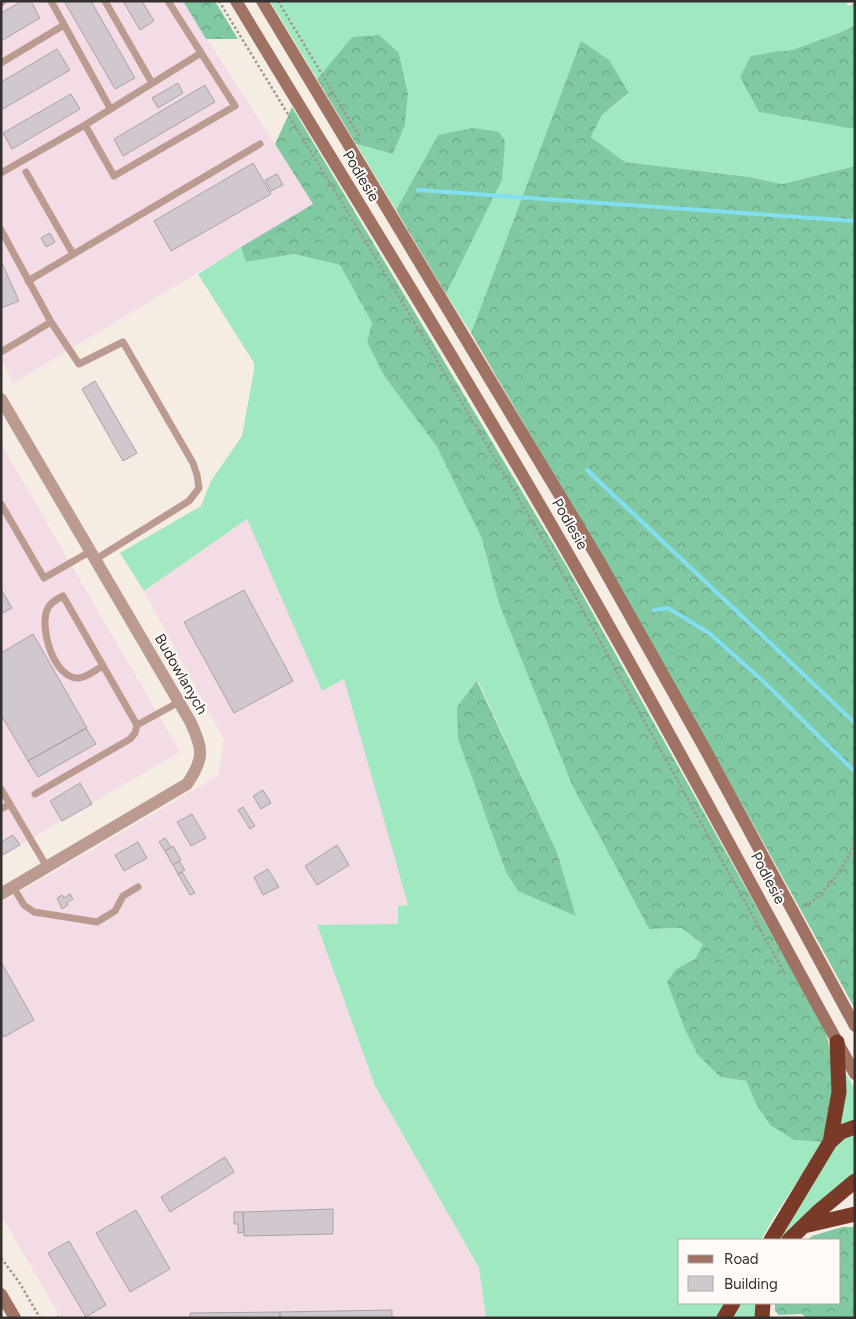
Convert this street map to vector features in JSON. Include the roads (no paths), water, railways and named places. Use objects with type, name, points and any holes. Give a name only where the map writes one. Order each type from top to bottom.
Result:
[{"type":"highway","points":[[830,1142],[839,1092],[837,1042]]},
{"type":"highway","points":[[772,1239],[830,1142],[841,1132],[855,1127]]},
{"type":"highway","points":[[790,1239],[819,1211],[855,1181]]},
{"type":"highway","points":[[804,1226],[855,1214]]},
{"type":"highway","points":[[724,1318],[732,1304]]},
{"type":"highway","points":[[762,1318],[763,1304]]},
{"type":"street","name":"Podlesie","points":[[236,1],[577,569],[686,762],[855,1074]]},
{"type":"street","name":"Podlesie","points":[[262,1],[597,557],[710,757],[855,1026]]},
{"type":"street","name":"Budowlanych","points":[[1,398],[5,414],[93,555],[190,721],[199,741],[201,755],[196,770],[187,784],[1,894]]},
{"type":"street","points":[[1,1294],[15,1318]]},
{"type":"lane","points":[[51,1],[110,108]]},
{"type":"lane","points":[[105,1],[152,83]]},
{"type":"lane","points":[[85,125],[114,176],[235,106],[168,1]]},
{"type":"lane","points":[[1,63],[64,25]]},
{"type":"lane","points":[[1,172],[85,125],[201,53]]},
{"type":"lane","points":[[28,281],[260,144]]},
{"type":"lane","points":[[26,172],[73,254]]},
{"type":"lane","points":[[1,230],[50,322],[78,364],[123,342],[193,463],[199,488],[189,501],[93,555],[44,578],[1,504]]},
{"type":"lane","points":[[1,352],[50,322]]},
{"type":"lane","points":[[103,666],[86,676],[77,678],[63,670],[50,652],[46,635],[45,618],[47,609],[52,602],[63,596],[137,725]]},
{"type":"lane","points":[[35,794],[130,739],[137,725],[179,702]]},
{"type":"lane","points":[[1,788],[47,867]]},
{"type":"lane","points":[[1,809],[10,804]]},
{"type":"lane","points":[[13,887],[24,905],[34,912],[97,922],[115,911],[123,896],[138,887]]},
{"type":"waterway","points":[[418,190],[855,221]]},
{"type":"waterway","points":[[587,470],[855,723]]},
{"type":"waterway","points":[[654,610],[668,608],[709,633],[764,682],[855,772]]}]
